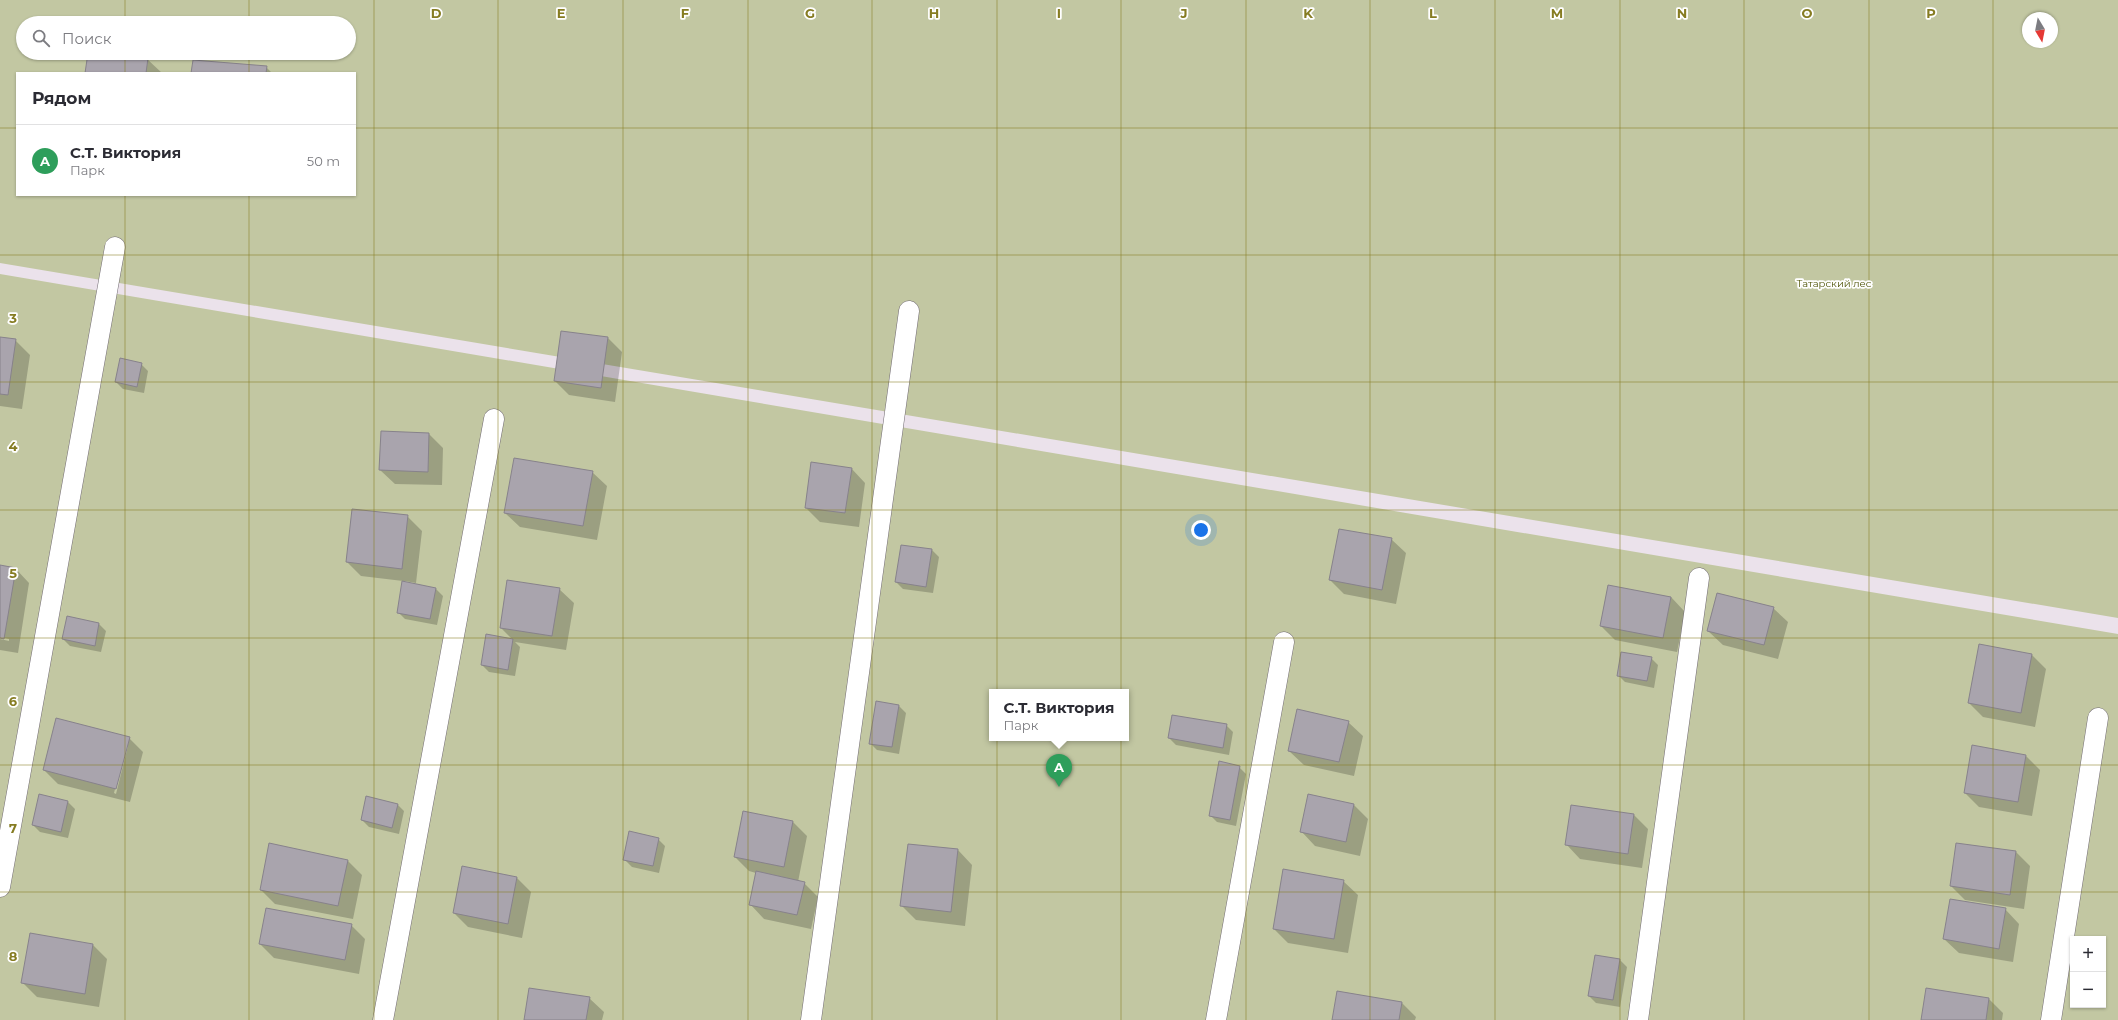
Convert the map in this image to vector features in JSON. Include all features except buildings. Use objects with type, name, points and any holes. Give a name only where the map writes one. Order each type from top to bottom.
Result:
[{"type":"lane","points":[[0,887],[115,247]]},
{"type":"lane","points":[[811,1020],[909,311]]},
{"type":"lane","points":[[383,1020],[494,419]]},
{"type":"lane","points":[[1638,1020],[1699,578]]},
{"type":"lane","points":[[1216,1020],[1284,642]]},
{"type":"lane","points":[[2051,1020],[2098,718]]},
{"type":"green space","name":"Татарский лес","points":[[0,0],[2118,0],[2118,618],[0,263]]},
{"type":"green space","points":[[0,274],[2118,634],[2118,1020],[0,1020]]},
{"type":"place","name":"С.Т. Виктория","points":[[1059,787]]}]
